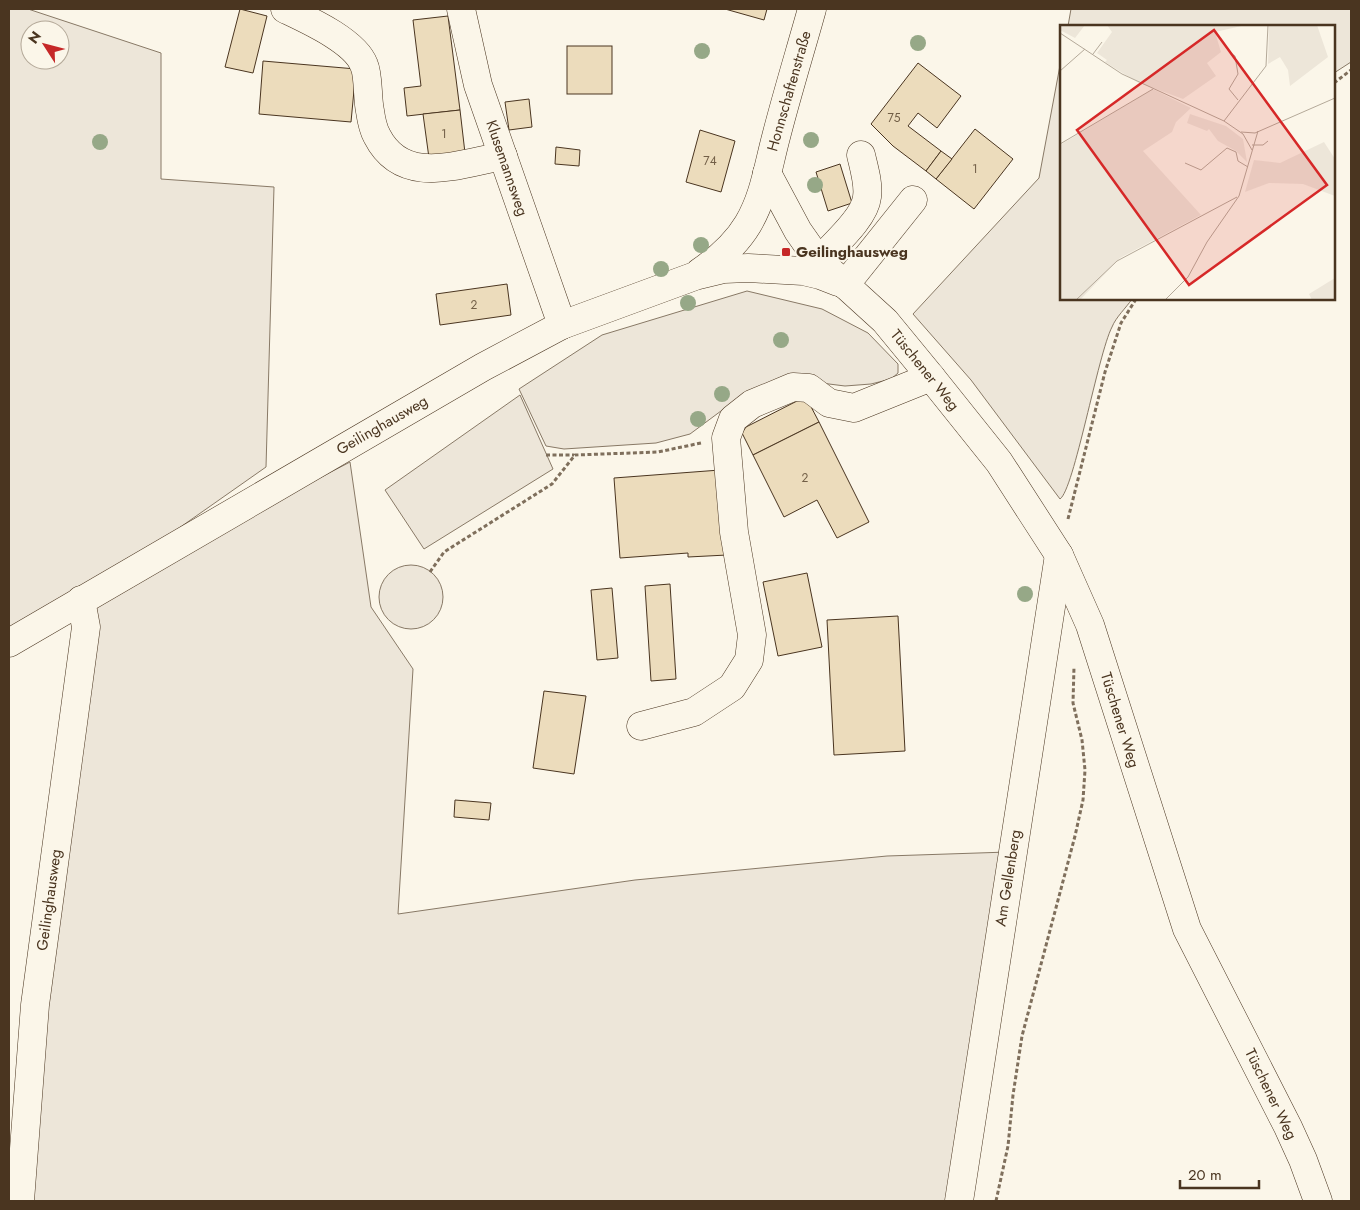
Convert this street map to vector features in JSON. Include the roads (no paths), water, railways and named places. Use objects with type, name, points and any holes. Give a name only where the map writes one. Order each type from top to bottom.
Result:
[{"type":"street","points":[[285,9],[322,27],[351,47],[364,65],[369,108],[376,136],[390,155],[402,164],[418,169],[441,167],[503,156]]},
{"type":"street","name":"Klusemannsweg","points":[[461,9],[478,85],[562,326]]},
{"type":"street","name":"Honnschaftenstraße","points":[[748,223],[761,197],[779,124],[812,9]]},
{"type":"street","points":[[819,261],[857,218],[866,204],[868,190],[861,155]]},
{"type":"street","name":"Tüschener Weg","points":[[767,173],[798,231],[819,261],[885,321],[931,377],[999,462],[1059,555],[1090,625],[1187,929],[1288,1127],[1303,1160],[1318,1201]]},
{"type":"street","points":[[845,285],[913,200]]},
{"type":"street","name":"Geilinghausweg","points":[[695,276],[735,243],[748,223]]},
{"type":"street","name":"Tüschener Weg","points":[[748,268],[803,271],[820,275],[845,285]]},
{"type":"street","name":"Geilinghausweg","points":[[9,643],[482,367],[562,326],[695,276],[724,269],[748,268]]},
{"type":"street","points":[[641,726],[694,712],[732,687],[749,660],[752,635],[734,532],[726,438],[733,419],[752,404],[793,388],[809,388],[828,403],[854,408],[931,377]]},
{"type":"street","name":"Am Gellenberg","points":[[959,1201],[1059,555]]},
{"type":"street","name":"Geilinghausweg","points":[[20,1201],[35,1005],[86,627],[81,600]]},
{"type":"place","name":"Geilinghausweg","points":[[786,252]]}]
